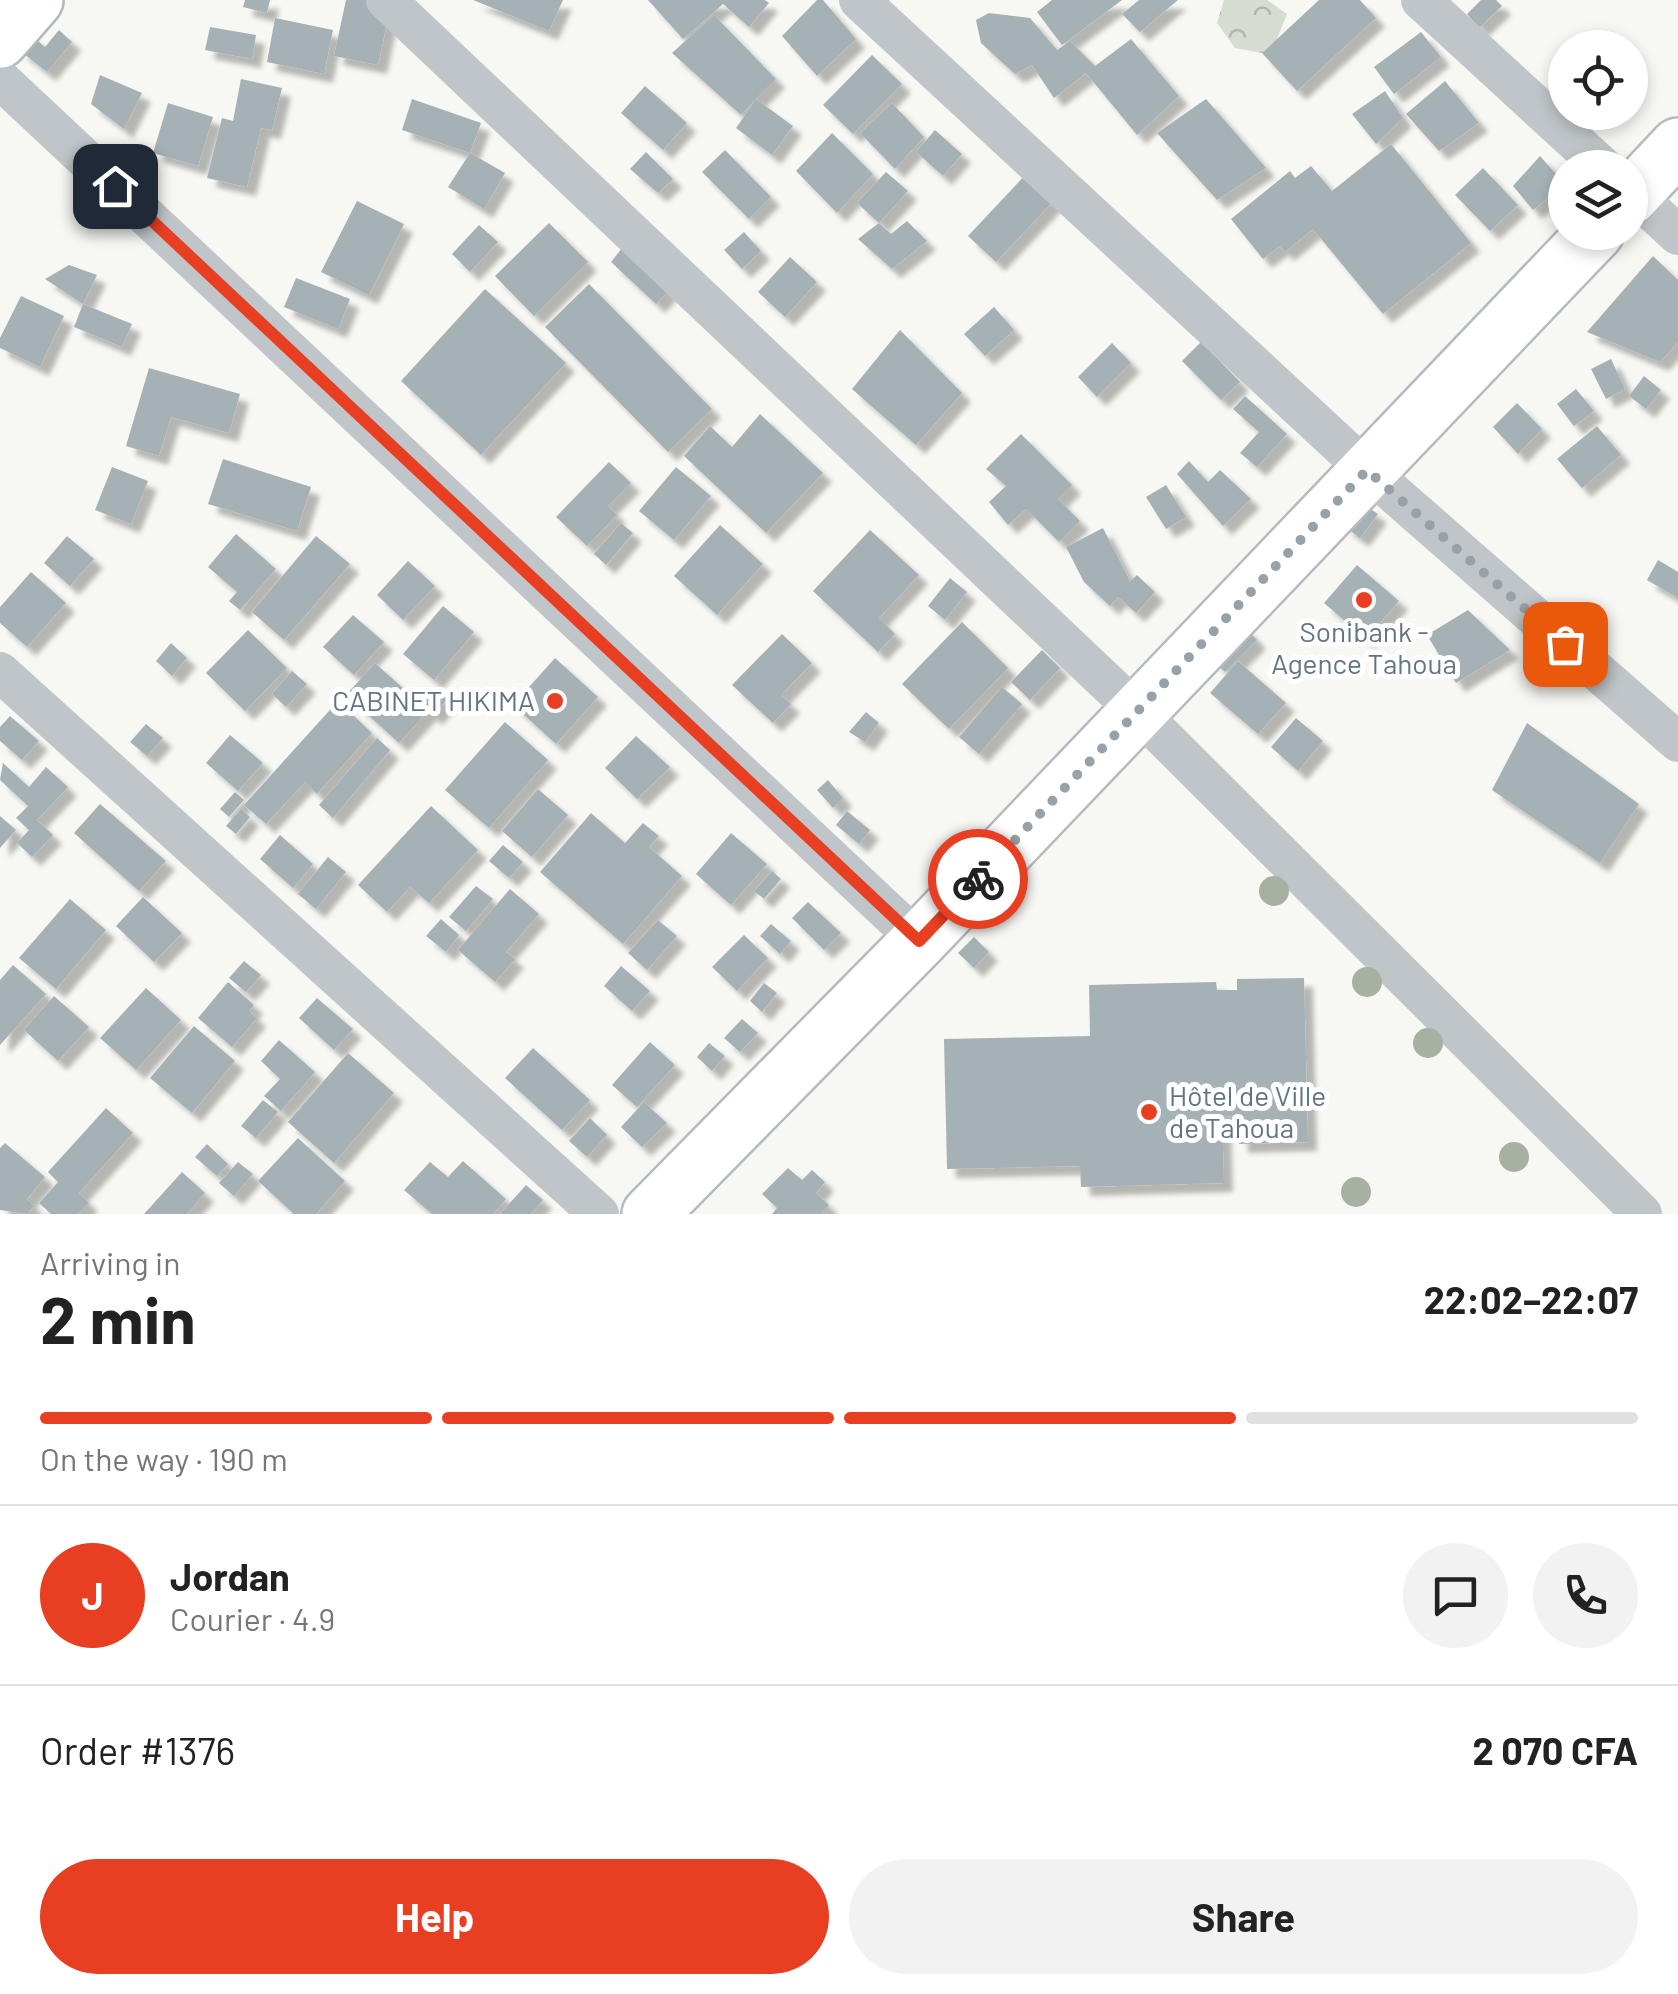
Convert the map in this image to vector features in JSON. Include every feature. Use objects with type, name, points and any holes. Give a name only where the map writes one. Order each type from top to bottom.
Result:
[{"type":"main road","points":[[0,40],[35,0]]},
{"type":"main road","points":[[1648,169],[1678,146]]},
{"type":"main road","points":[[650,1214],[919,941],[1579,250]]},
{"type":"street","points":[[386,0],[1138,712],[1642,1214]]},
{"type":"street","points":[[860,0],[1367,470],[1678,742]]},
{"type":"street","points":[[1422,0],[1584,150]]},
{"type":"street","points":[[0,79],[919,941]]},
{"type":"street","points":[[1648,208],[1678,235]]},
{"type":"street","points":[[0,672],[599,1214]]},
{"type":"green space","points":[[1224,0],[1267,0],[1287,14],[1277,39],[1262,53],[1235,48],[1217,23]]},
{"type":"building","points":[[245,0],[270,0],[267,13],[243,7]]},
{"type":"building","points":[[346,0],[379,0],[390,9],[378,65],[334,56]]},
{"type":"building","points":[[473,0],[563,0],[549,31]]},
{"type":"building","points":[[648,0],[769,3],[749,27],[723,4],[683,39]]},
{"type":"building","points":[[817,0],[823,0],[856,39],[817,76],[782,36]]},
{"type":"building","points":[[1052,0],[1122,0],[1062,45],[1037,12]]},
{"type":"building","points":[[1139,0],[1178,0],[1140,32],[1122,14]]},
{"type":"building","points":[[1319,0],[1360,0],[1376,18],[1297,91],[1262,53]]},
{"type":"building","points":[[1481,0],[1496,0],[1502,6],[1479,28],[1467,14]]},
{"type":"building","points":[[989,13],[1030,18],[1057,50],[1070,41],[1095,66],[1131,39],[1179,96],[1137,135],[1086,73],[1054,98],[1032,65],[1015,74],[981,43],[976,20]]},
{"type":"building","points":[[714,15],[776,79],[741,115],[672,53]]},
{"type":"building","points":[[275,18],[333,30],[324,74],[267,62]]},
{"type":"building","points":[[210,27],[256,35],[252,59],[205,50]]},
{"type":"building","points":[[59,30],[72,42],[47,72],[19,50],[31,35],[45,47]]},
{"type":"building","points":[[1421,32],[1441,57],[1394,94],[1374,67]]},
{"type":"building","points":[[872,55],[902,84],[853,134],[823,105]]},
{"type":"building","points":[[100,75],[142,93],[124,129],[91,104]]},
{"type":"building","points":[[241,79],[282,88],[272,130],[261,128],[247,187],[207,178],[222,118],[233,121]]},
{"type":"building","points":[[1445,81],[1479,123],[1439,151],[1406,114]]},
{"type":"building","points":[[645,86],[687,123],[663,150],[621,113]]},
{"type":"building","points":[[1385,91],[1403,118],[1376,144],[1352,114]]},
{"type":"building","points":[[412,99],[481,123],[470,153],[402,130]]},
{"type":"building","points":[[756,99],[793,126],[772,155],[736,128]]},
{"type":"building","points":[[1206,99],[1266,168],[1217,200],[1157,133]]},
{"type":"building","points":[[168,103],[213,117],[198,166],[153,153]]},
{"type":"building","points":[[892,103],[924,137],[895,169],[860,133]]},
{"type":"building","points":[[935,130],[962,154],[943,176],[916,152]]},
{"type":"building","points":[[832,133],[873,174],[837,213],[796,171]]},
{"type":"building","points":[[1391,144],[1471,243],[1383,314],[1313,229],[1285,252],[1280,246],[1263,259],[1231,219],[1290,171],[1295,178],[1311,166],[1332,191]]},
{"type":"building","points":[[725,150],[771,197],[749,219],[702,172]]},
{"type":"building","points":[[646,152],[673,179],[658,193],[630,169]]},
{"type":"building","points":[[470,153],[505,173],[484,209],[448,187]]},
{"type":"building","points":[[1540,156],[1548,165],[1548,198],[1533,210],[1513,186]]},
{"type":"building","points":[[1483,168],[1518,205],[1490,231],[1455,195]]},
{"type":"building","points":[[1029,171],[1057,197],[996,262],[968,236]]},
{"type":"building","points":[[886,172],[908,191],[879,223],[857,203]]},
{"type":"building","points":[[357,201],[404,224],[369,295],[321,272]]},
{"type":"building","points":[[907,221],[927,241],[892,269],[858,239],[879,223],[891,234]]},
{"type":"building","points":[[549,223],[588,262],[534,316],[495,276]]},
{"type":"building","points":[[479,225],[498,242],[470,272],[452,254]]},
{"type":"building","points":[[744,232],[761,251],[742,269],[724,250]]},
{"type":"building","points":[[622,248],[669,290],[656,304],[611,262]]},
{"type":"building","points":[[1653,256],[1678,280],[1678,342],[1660,362],[1587,332]]},
{"type":"building","points":[[790,257],[817,282],[785,317],[758,292]]},
{"type":"building","points":[[69,265],[97,275],[83,304],[45,279]]},
{"type":"building","points":[[296,278],[350,299],[338,329],[284,307]]},
{"type":"building","points":[[589,284],[712,409],[668,452],[545,327]]},
{"type":"building","points":[[485,289],[566,363],[481,455],[401,381]]},
{"type":"building","points":[[21,296],[64,316],[40,367],[0,348],[0,338]]},
{"type":"building","points":[[83,304],[132,324],[122,347],[74,327]]},
{"type":"building","points":[[994,307],[1014,330],[985,356],[964,334]]},
{"type":"building","points":[[900,330],[962,393],[916,445],[852,389]]},
{"type":"building","points":[[1201,342],[1240,382],[1221,400],[1182,361]]},
{"type":"building","points":[[1112,343],[1131,363],[1097,397],[1078,377]]},
{"type":"building","points":[[1611,359],[1625,389],[1606,399],[1591,369]]},
{"type":"building","points":[[149,368],[240,394],[229,433],[171,417],[159,456],[126,446]]},
{"type":"building","points":[[1644,376],[1661,390],[1646,409],[1629,396]]},
{"type":"building","points":[[1576,389],[1594,411],[1574,426],[1557,404]]},
{"type":"building","points":[[1245,396],[1287,434],[1257,467],[1240,453],[1259,432],[1233,409]]},
{"type":"building","points":[[1517,403],[1542,429],[1518,454],[1493,427]]},
{"type":"building","points":[[760,414],[823,473],[766,533],[684,456],[710,426],[732,447]]},
{"type":"building","points":[[1597,426],[1621,455],[1582,488],[1557,459]]},
{"type":"building","points":[[1021,434],[1072,485],[1058,499],[1080,521],[1059,542],[1026,509],[1008,525],[989,502],[1006,486],[986,469]]},
{"type":"building","points":[[223,459],[311,487],[297,531],[208,504]]},
{"type":"building","points":[[1189,461],[1208,482],[1220,470],[1251,499],[1223,526],[1177,474]]},
{"type":"building","points":[[609,462],[631,483],[608,506],[617,515],[587,546],[556,517]]},
{"type":"building","points":[[112,467],[148,481],[131,524],[95,510]]},
{"type":"building","points":[[676,467],[711,496],[674,540],[639,511]]},
{"type":"building","points":[[1166,485],[1186,517],[1166,529],[1146,497]]},
{"type":"building","points":[[1360,502],[1378,514],[1360,538],[1343,525]]},
{"type":"building","points":[[621,523],[633,533],[606,565],[594,554]]},
{"type":"building","points":[[720,525],[763,564],[717,615],[674,576]]},
{"type":"building","points":[[1103,528],[1130,581],[1137,575],[1155,592],[1136,613],[1118,597],[1110,606],[1084,582],[1066,547]]},
{"type":"building","points":[[870,530],[919,575],[879,618],[895,634],[878,652],[813,591]]},
{"type":"building","points":[[236,534],[276,569],[240,610],[229,601],[237,592],[208,567]]},
{"type":"building","points":[[67,536],[94,559],[70,586],[44,563]]},
{"type":"building","points":[[316,536],[350,564],[284,640],[252,612]]},
{"type":"building","points":[[1658,560],[1678,572],[1678,598],[1647,580]]},
{"type":"building","points":[[408,561],[435,586],[403,620],[377,595]]},
{"type":"building","points":[[1357,565],[1399,601],[1366,639],[1324,603]]},
{"type":"building","points":[[31,572],[66,603],[27,647],[0,623],[0,607]]},
{"type":"building","points":[[950,578],[967,592],[945,620],[928,606]]},
{"type":"building","points":[[443,606],[474,632],[434,680],[403,654]]},
{"type":"building","points":[[1468,610],[1510,650],[1456,683],[1427,635]]},
{"type":"building","points":[[353,615],[384,642],[354,675],[323,647]]},
{"type":"building","points":[[962,622],[1008,668],[949,729],[902,684]]},
{"type":"building","points":[[1244,626],[1257,640],[1225,672],[1211,658]]},
{"type":"building","points":[[248,630],[287,668],[245,711],[206,673]]},
{"type":"building","points":[[782,634],[812,663],[781,695],[791,704],[773,723],[732,685]]},
{"type":"building","points":[[171,643],[187,658],[172,676],[156,661]]},
{"type":"building","points":[[1042,650],[1060,668],[1030,700],[1011,682]]},
{"type":"building","name":"CABINET HIKIMA","points":[[555,658],[598,697],[556,744],[513,705]]},
{"type":"building","points":[[1238,661],[1286,703],[1258,734],[1210,693]]},
{"type":"building","points":[[375,663],[413,697],[424,688],[448,698],[434,716],[428,711],[399,743],[346,695]]},
{"type":"building","points":[[292,671],[307,684],[286,707],[272,694]]},
{"type":"building","points":[[1002,687],[1022,704],[979,754],[959,737]]},
{"type":"building","points":[[338,701],[372,733],[317,794],[305,782],[266,824],[244,805]]},
{"type":"building","points":[[866,712],[879,723],[865,742],[849,732]]},
{"type":"building","points":[[10,716],[39,741],[22,760],[0,741],[0,727]]},
{"type":"building","points":[[1296,718],[1323,741],[1298,771],[1271,747]]},
{"type":"building","points":[[505,722],[548,760],[489,828],[445,790]]},
{"type":"building","points":[[1527,723],[1639,804],[1600,863],[1492,790]]},
{"type":"building","points":[[146,724],[163,738],[147,756],[130,742]]},
{"type":"building","points":[[230,735],[263,763],[238,791],[206,763]]},
{"type":"building","points":[[636,736],[670,767],[637,799],[605,768]]},
{"type":"building","points":[[377,738],[390,750],[333,818],[319,805]]},
{"type":"building","points":[[3,763],[29,787],[46,767],[68,787],[37,820],[53,835],[32,857],[17,843],[29,830],[16,818],[28,806],[0,780]]},
{"type":"building","points":[[828,780],[843,798],[833,808],[817,790]]},
{"type":"building","points":[[538,789],[568,815],[532,857],[502,831]]},
{"type":"building","points":[[235,792],[244,800],[229,817],[220,809]]},
{"type":"building","points":[[100,804],[166,861],[139,891],[74,833]]},
{"type":"building","points":[[431,806],[478,850],[429,903],[410,887],[387,912],[358,885]]},
{"type":"building","points":[[241,809],[250,817],[236,834],[226,826]]},
{"type":"building","points":[[847,811],[870,830],[859,844],[836,825]]},
{"type":"building","points":[[591,813],[625,843],[643,823],[659,836],[649,847],[682,876],[623,944],[540,872]]},
{"type":"building","points":[[0,816],[16,830],[0,848]]},
{"type":"building","points":[[731,833],[767,864],[731,905],[696,874]]},
{"type":"building","points":[[280,835],[313,864],[293,888],[260,859]]},
{"type":"building","points":[[503,845],[523,862],[509,878],[489,861]]},
{"type":"building","points":[[328,857],[346,872],[316,909],[298,894]]},
{"type":"building","points":[[772,871],[781,879],[764,899],[754,891]]},
{"type":"building","points":[[476,886],[493,899],[466,931],[449,917]]},
{"type":"building","points":[[510,889],[539,914],[506,952],[515,959],[495,982],[458,950]]},
{"type":"building","points":[[143,897],[182,933],[154,962],[116,926]]},
{"type":"building","points":[[70,899],[106,930],[56,989],[19,958]]},
{"type":"building","points":[[808,902],[841,933],[824,950],[792,918]]},
{"type":"building","points":[[441,919],[459,935],[446,952],[426,936]]},
{"type":"building","points":[[658,920],[677,936],[647,970],[628,953]]},
{"type":"building","points":[[771,924],[791,941],[780,954],[760,936]]},
{"type":"building","points":[[744,935],[768,958],[737,991],[712,967]]},
{"type":"building","points":[[974,937],[989,952],[974,968],[958,953]]},
{"type":"building","points":[[244,961],[261,975],[246,992],[229,978]]},
{"type":"building","points":[[13,965],[46,994],[0,1045],[0,980]]},
{"type":"building","points":[[621,966],[650,991],[632,1011],[604,986]]},
{"type":"building","points":[[1304,978],[1308,1142],[1239,1144],[1238,1116],[1222,1117],[1224,1183],[1081,1187],[1080,1166],[947,1169],[944,1039],[1090,1036],[1089,985],[1216,982],[1217,990],[1237,990],[1237,979]]},
{"type":"building","points":[[228,982],[254,1005],[249,1011],[257,1018],[232,1047],[198,1018]]},
{"type":"building","points":[[764,983],[777,993],[762,1012],[750,1001]]},
{"type":"building","points":[[146,988],[181,1020],[136,1070],[100,1038]]},
{"type":"building","points":[[54,996],[89,1027],[58,1061],[24,1030]]},
{"type":"building","points":[[317,998],[353,1029],[334,1050],[299,1018]]},
{"type":"building","points":[[742,1019],[758,1033],[740,1052],[724,1038]]},
{"type":"building","points":[[194,1026],[235,1061],[192,1113],[150,1078]]},
{"type":"building","points":[[279,1040],[315,1072],[281,1111],[264,1096],[280,1079],[261,1061]]},
{"type":"building","points":[[650,1042],[675,1065],[637,1107],[612,1085]]},
{"type":"building","points":[[709,1043],[725,1056],[712,1071],[697,1057]]},
{"type":"building","points":[[533,1048],[590,1100],[562,1130],[505,1078]]},
{"type":"building","points":[[348,1053],[394,1093],[334,1163],[288,1122]]},
{"type":"building","points":[[263,1100],[278,1112],[256,1138],[241,1126]]},
{"type":"building","points":[[644,1102],[667,1123],[642,1147],[621,1127]]},
{"type":"building","points":[[106,1108],[133,1133],[79,1193],[89,1203],[78,1214],[51,1214],[39,1203],[58,1182],[48,1172]]},
{"type":"building","points":[[590,1118],[607,1135],[587,1157],[569,1141]]},
{"type":"building","points":[[298,1138],[345,1181],[316,1214],[294,1214],[258,1181]]},
{"type":"building","points":[[5,1143],[45,1177],[27,1199],[34,1206],[27,1214],[0,1210],[0,1148]]},
{"type":"building","points":[[207,1144],[228,1164],[217,1176],[195,1157]]},
{"type":"building","points":[[463,1161],[506,1199],[493,1214],[432,1214],[404,1190],[430,1162],[448,1177]]},
{"type":"building","points":[[238,1162],[253,1174],[234,1196],[219,1183]]},
{"type":"building","points":[[788,1168],[802,1180],[812,1170],[825,1182],[816,1193],[829,1205],[820,1214],[772,1214],[777,1208],[762,1194]]},
{"type":"building","points":[[182,1172],[205,1193],[187,1214],[144,1214]]},
{"type":"building","points":[[526,1185],[543,1200],[531,1214],[500,1214]]},
{"type":"way so far","points":[[978,879],[1367,470],[1565,644]]},
{"type":"place","name":"Sonibank - Agence Tahoua","points":[[1364,600]]},
{"type":"place","name":"CABINET HIKIMA","points":[[555,701]]},
{"type":"place","name":"Hôtel de Ville de Tahoua","points":[[1149,1112]]},
{"type":"route","points":[[115,186],[919,941],[978,879]]}]
